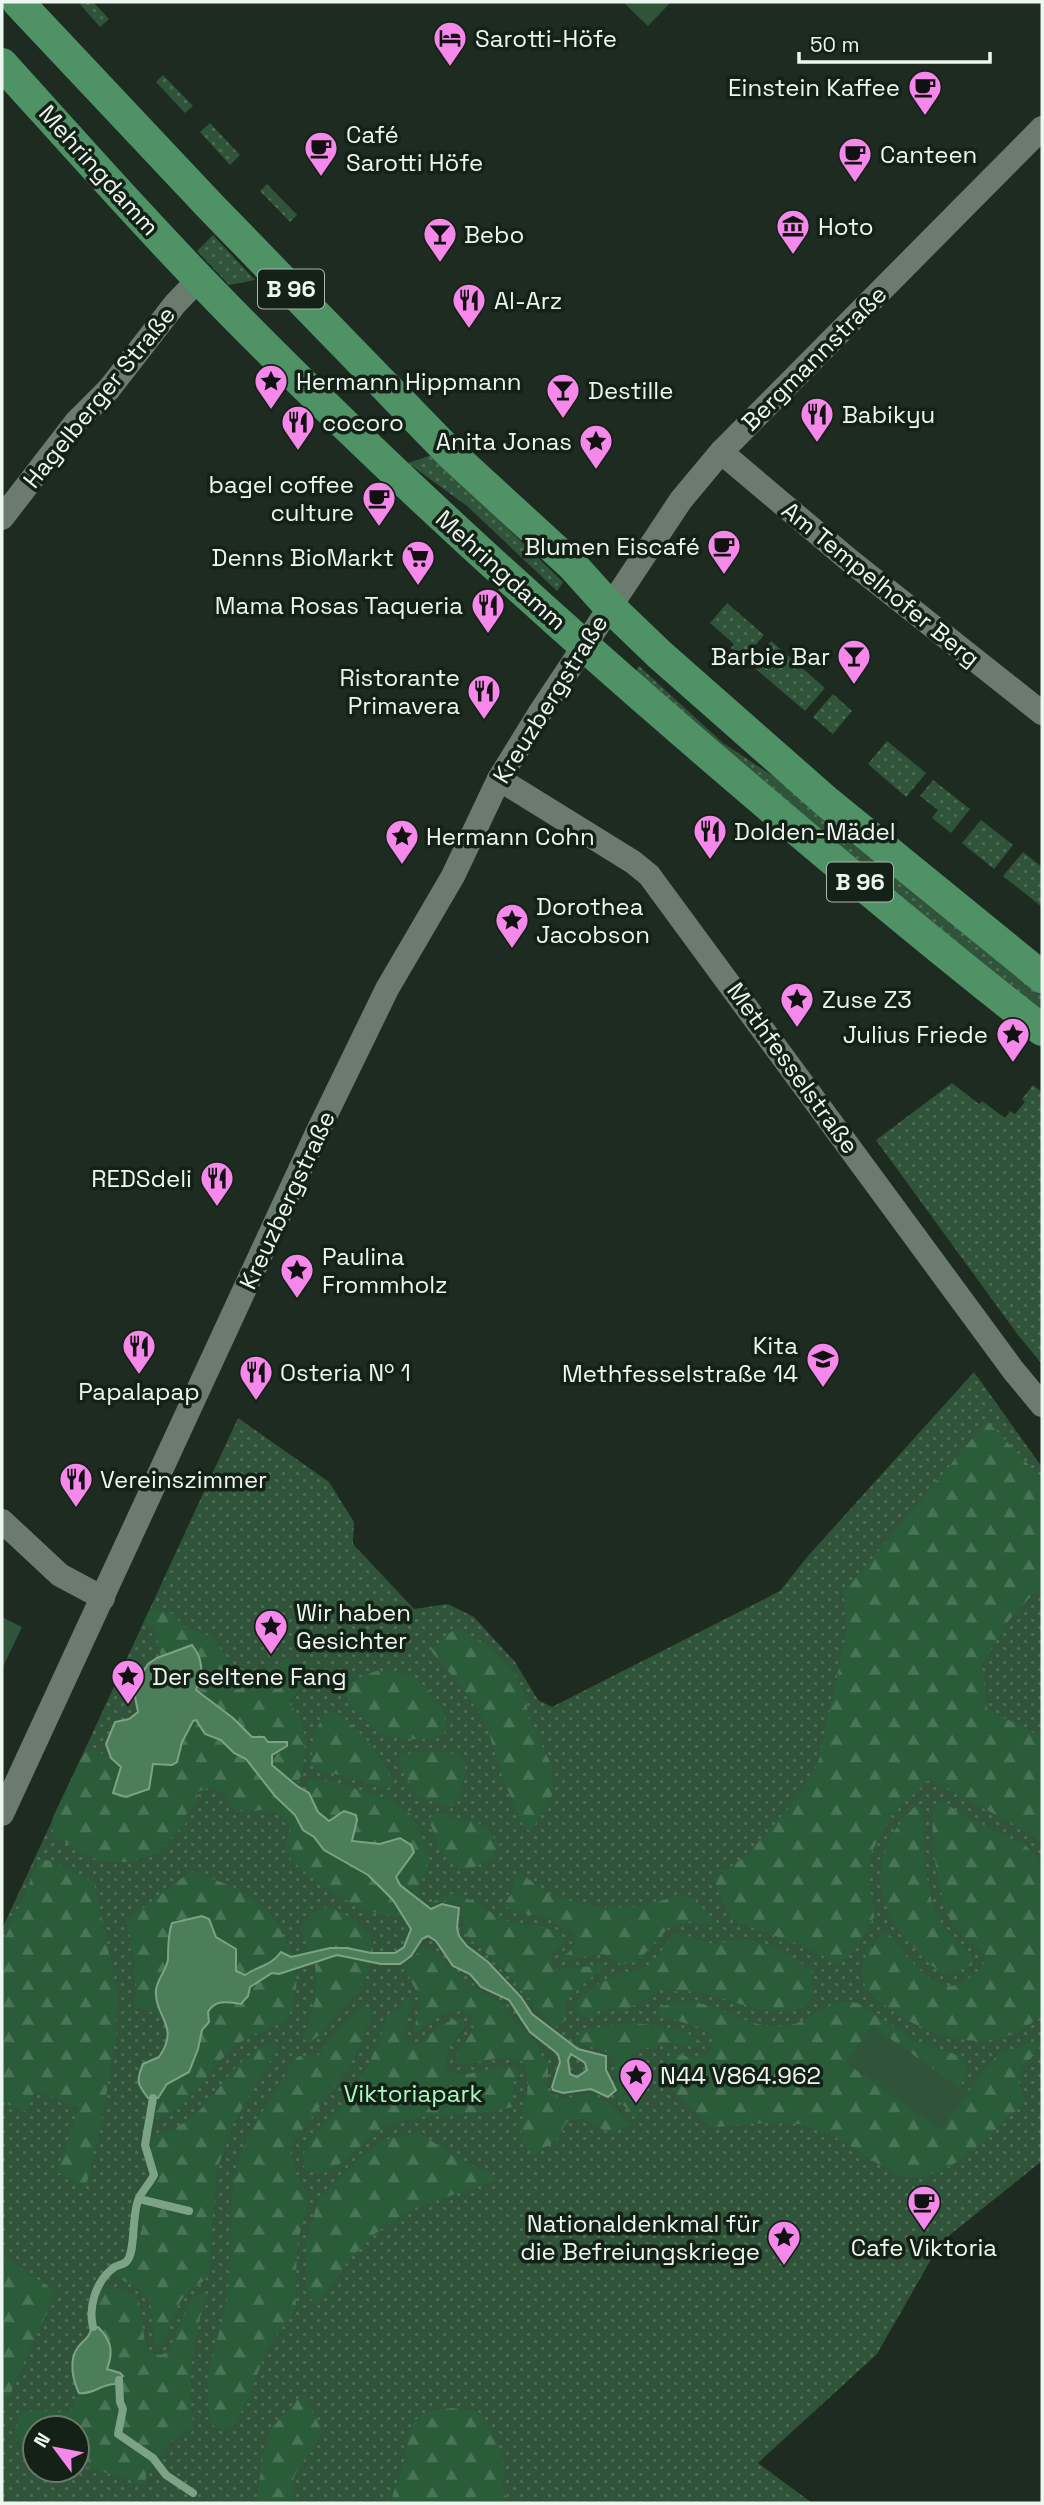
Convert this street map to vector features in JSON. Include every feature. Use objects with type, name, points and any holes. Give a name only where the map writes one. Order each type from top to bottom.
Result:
[{"type":"main road","name":"Mehringdamm","points":[[18,2],[154,148],[452,455],[573,566],[609,606],[690,682],[827,802],[1042,976]]},
{"type":"main road","name":"Mehringdamm","points":[[2,64],[200,279],[421,498],[584,645],[836,864],[1042,1030]]},
{"type":"street","name":"Bergmannstraße","points":[[609,606],[681,500],[721,452],[1042,128]]},
{"type":"street","name":"Hagelberger Straße","points":[[2,518],[76,422],[108,388],[175,304],[200,279]]},
{"type":"street","name":"Am Tempelhofer Berg","points":[[721,452],[849,560],[1042,713]]},
{"type":"street","name":"Kreuzbergstraße","points":[[2,1814],[369,1024],[453,876],[499,779],[609,606]]},
{"type":"street","name":"Methfesselstraße","points":[[499,779],[634,862],[649,875],[1013,1370],[1042,1405]]},
{"type":"street","points":[[2,1521],[60,1576],[103,1598]]},
{"type":"green space","points":[[78,2],[93,2],[109,19],[100,27]]},
{"type":"green space","points":[[623,2],[671,2],[648,26]]},
{"type":"green space","points":[[163,75],[193,106],[185,113],[156,82]]},
{"type":"green space","points":[[210,123],[240,155],[230,165],[200,132]]},
{"type":"green space","points":[[267,184],[297,215],[290,222],[260,191]]},
{"type":"green space","points":[[213,235],[255,280],[229,285],[197,251]]},
{"type":"green space","points":[[432,455],[563,582],[557,591],[467,506],[408,463]]},
{"type":"green space","points":[[727,603],[764,635],[744,659],[731,648],[734,644],[710,623]]},
{"type":"green space","points":[[771,641],[825,688],[805,711],[751,665]]},
{"type":"green space","points":[[639,666],[723,743],[785,784],[1042,994],[1042,1014],[635,672]]},
{"type":"green space","points":[[833,694],[852,711],[833,734],[813,717]]},
{"type":"green space","points":[[887,741],[926,773],[906,797],[868,764]]},
{"type":"green space","points":[[933,780],[970,809],[951,833],[932,818],[938,810],[920,796]]},
{"type":"green space","points":[[981,820],[1013,845],[994,869],[962,843]]},
{"type":"green space","points":[[1023,852],[1042,867],[1042,907],[1003,876]]},
{"type":"green space","points":[[952,1083],[979,1104],[982,1101],[1005,1118],[1010,1111],[1015,1114],[1025,1102],[1022,1099],[1033,1085],[1042,1092],[1042,1364],[876,1140]]},
{"type":"green space","name":"Viktoriapark","points":[[974,1372],[1042,1467],[1042,2161],[941,2242],[877,2354],[758,2463],[812,2503],[2,2503],[2,1929],[238,1418],[329,1482],[354,1522],[353,1544],[414,1609],[448,1604],[474,1617],[515,1662],[538,1700],[552,1707],[780,1591],[808,1556]]},
{"type":"green space","points":[[987,1421],[1042,1479],[1042,1594],[1035,1592],[1009,1620],[982,1664],[987,1709],[1042,1737],[1042,1840],[930,1779],[891,1815],[870,1855],[869,1881],[874,1917],[857,1947],[840,1964],[805,1947],[732,1920],[714,1879],[749,1853],[800,1795],[819,1760],[847,1630],[843,1593]]},
{"type":"green space","points":[[154,1609],[173,1614],[181,1624],[191,1630],[212,1637],[238,1672],[258,1672],[288,1658],[297,1668],[304,1685],[288,1701],[300,1717],[304,1734],[304,1762],[296,1785],[272,1765],[272,1755],[282,1748],[286,1741],[268,1742],[262,1736],[252,1737],[233,1718],[196,1690],[201,1668],[194,1646],[161,1656],[154,1628],[144,1621],[149,1611]]},
{"type":"green space","points":[[2,1617],[22,1627],[2,1669]]},
{"type":"green space","points":[[458,1628],[492,1649],[514,1674],[525,1695],[529,1719],[550,1762],[553,1794],[531,1832],[524,1828],[503,1779],[485,1721],[460,1685],[431,1651],[445,1636]]},
{"type":"green space","points":[[376,1671],[405,1674],[422,1685],[442,1709],[447,1726],[445,1733],[430,1738],[403,1739],[373,1728],[349,1703],[345,1690],[359,1678]]},
{"type":"green space","points":[[329,1711],[358,1731],[386,1767],[393,1787],[387,1788],[314,1768],[311,1763],[315,1735],[320,1722]]},
{"type":"green space","points":[[197,1720],[207,1735],[221,1740],[234,1753],[246,1759],[266,1786],[324,1850],[368,1875],[393,1900],[403,1916],[388,1916],[338,1896],[307,1874],[284,1851],[291,1828],[282,1816],[267,1811],[234,1810],[225,1794],[212,1787],[197,1792],[198,1802],[183,1818],[187,1822],[157,1854],[126,1862],[101,1862],[56,1837],[52,1831],[53,1817],[84,1752],[96,1750],[119,1764],[121,1767],[114,1787],[115,1794],[139,1793],[152,1785],[153,1764],[160,1765],[180,1755],[182,1742],[193,1721]]},
{"type":"green space","points":[[447,1752],[463,1759],[465,1773],[454,1805],[418,1797],[400,1766],[401,1755]]},
{"type":"green space","points":[[308,1780],[338,1783],[392,1801],[412,1815],[429,1853],[429,1862],[415,1898],[396,1879],[414,1852],[402,1839],[380,1844],[352,1841],[356,1815],[344,1811],[330,1821],[325,1817],[316,1809],[310,1798]]},
{"type":"green space","points":[[941,1801],[972,1820],[1025,1845],[1042,1863],[1042,2013],[1017,2032],[998,2039],[957,2039],[936,2033],[897,2014],[865,1988],[862,1962],[885,1929],[923,1973],[942,1984],[951,1986],[961,1983],[977,1973],[983,1965],[985,1955],[953,1925],[943,1900],[933,1845],[934,1814],[937,1803]]},
{"type":"green space","points":[[918,1804],[922,1810],[925,1869],[933,1908],[947,1933],[973,1960],[972,1965],[947,1975],[929,1963],[899,1929],[883,1893],[883,1856],[890,1838]]},
{"type":"green space","points":[[435,1812],[460,1822],[472,1821],[486,1826],[498,1844],[496,1855],[472,1868],[455,1866],[443,1853],[434,1835],[429,1819]]},
{"type":"green space","points":[[40,1859],[55,1862],[94,1882],[117,1992],[116,2035],[103,2114],[86,2187],[57,2172],[79,2107],[35,2091],[26,2112],[2,2102],[2,1945]]},
{"type":"green space","points":[[191,1871],[226,1884],[254,1899],[275,1921],[293,1956],[279,1954],[259,1970],[241,1973],[236,1971],[236,1949],[216,1937],[212,1924],[202,1916],[172,1923],[166,1948],[167,1962],[157,1993],[164,2016],[160,2016],[134,2004],[136,1973],[126,1921]]},
{"type":"green space","points":[[519,1872],[550,1894],[595,1906],[641,1906],[688,1896],[694,1898],[720,1928],[693,1921],[670,1926],[637,1962],[620,1964],[603,1954],[560,1961],[575,1945],[574,1933],[548,1918],[503,1906],[512,1893],[514,1877]]},
{"type":"green space","points":[[452,1894],[472,1901],[511,1922],[544,1927],[559,1934],[566,1940],[550,1959],[555,1970],[602,1965],[604,1967],[566,1999],[566,2020],[554,2029],[502,1967],[468,1937],[464,1932],[462,1904],[448,1900],[429,1905],[442,1896]]},
{"type":"green space","points":[[327,1906],[351,1918],[364,1929],[372,1944],[373,1953],[347,1948],[310,1952],[300,1928],[313,1914]]},
{"type":"green space","points":[[677,1933],[708,1943],[751,1941],[780,1951],[813,1972],[811,1978],[814,1995],[802,2006],[789,2011],[774,2012],[711,1995],[664,1989],[618,2013],[616,2008],[598,2011],[594,2017],[587,2018],[574,2010],[575,2003],[599,1984],[648,1965]]},
{"type":"green space","points":[[423,1948],[434,1950],[452,1969],[503,2005],[513,2021],[537,2045],[541,2057],[548,2062],[548,2090],[553,2095],[569,2098],[593,2093],[612,2107],[629,2125],[610,2131],[578,2118],[571,2120],[566,2123],[556,2140],[534,2154],[525,2146],[521,2136],[528,2086],[523,2062],[498,2058],[457,2063],[457,2056],[474,2028],[472,2015],[461,2009],[438,2016],[418,2032],[413,2032],[420,2007],[419,1997],[404,1967]]},
{"type":"green space","points":[[337,1955],[372,1963],[357,1993],[339,2009],[322,2033],[310,2042],[304,2040],[316,1991],[314,1962]]},
{"type":"green space","points":[[295,1968],[295,1996],[285,2022],[245,2039],[222,2058],[187,2101],[165,2116],[152,2119],[158,2098],[167,2084],[184,2076],[198,2049],[202,2030],[208,2025],[210,2008],[225,2001],[241,2004],[248,1996],[250,1987],[272,1973],[279,1974]]},
{"type":"green space","points":[[406,1998],[412,2003],[403,2034],[406,2043],[411,2046],[448,2022],[463,2020],[464,2026],[446,2055],[446,2068],[458,2074],[467,2074],[500,2067],[515,2067],[519,2071],[519,2077],[514,2078],[512,2107],[479,2113],[410,2119],[379,2131],[334,2168],[314,2172],[304,2167],[303,2154],[310,2142],[342,2104],[368,2066],[387,2015],[400,2008]]},
{"type":"green space","points":[[678,2001],[702,2004],[753,2023],[773,2026],[794,2024],[840,2003],[860,2004],[917,2042],[963,2057],[966,2073],[959,2087],[872,2026],[940,2129],[998,2055],[1035,2041],[1039,2042],[1040,2046],[1021,2071],[1018,2079],[1024,2102],[1013,2114],[984,2141],[950,2166],[933,2174],[916,2177],[900,2175],[830,2135],[807,2126],[794,2123],[714,2127],[709,2125],[662,2080],[671,2053],[701,2058],[712,2046],[707,2030],[657,2014],[658,2008]]},
{"type":"green space","points":[[365,2007],[374,2010],[373,2014],[349,2068],[291,2145],[293,2166],[309,2198],[298,2240],[296,2308],[267,2350],[243,2409],[233,2426],[223,2431],[212,2425],[208,2391],[212,2359],[228,2294],[234,2182],[240,2157],[256,2123],[295,2059],[299,2056],[315,2057],[351,2017]]},
{"type":"green space","points":[[634,2023],[681,2031],[703,2045],[696,2047],[663,2043],[656,2048],[640,2050],[631,2056],[629,2073],[638,2087],[641,2099],[635,2118],[615,2096],[617,2081],[612,2056],[605,2051],[574,2042],[581,2030]]},
{"type":"green space","points":[[872,2026],[967,2093],[941,2130],[846,2063]]},
{"type":"green space","points":[[272,2043],[278,2048],[234,2122],[216,2172],[209,2274],[183,2298],[164,2341],[158,2346],[155,2343],[153,2316],[148,2299],[137,2287],[112,2276],[119,2268],[131,2266],[142,2229],[142,2205],[159,2178],[149,2136],[171,2130],[188,2120],[239,2065],[254,2052]]},
{"type":"green space","points":[[419,2133],[496,2180],[415,2208],[394,2220],[372,2236],[349,2260],[316,2306],[307,2293],[306,2241],[319,2198],[383,2140]]},
{"type":"green space","points":[[2,2255],[56,2292],[2,2411]]},
{"type":"green space","points":[[105,2284],[139,2300],[145,2343],[157,2356],[166,2353],[170,2348],[190,2301],[203,2292],[206,2294],[192,2361],[194,2429],[186,2430],[171,2441],[146,2474],[146,2485],[91,2468],[91,2414],[22,2414],[71,2410],[79,2393],[115,2384],[123,2376],[107,2369],[108,2349],[95,2308]]},
{"type":"green space","points":[[301,2395],[304,2395],[322,2431],[296,2473],[292,2491],[294,2503],[259,2503],[257,2499],[263,2456],[272,2428]]},
{"type":"green space","points":[[453,2408],[476,2412],[487,2423],[502,2456],[505,2474],[502,2488],[510,2503],[392,2503],[413,2424],[426,2414]]},
{"type":"green space","points":[[21,2415],[21,2443],[14,2434]]},
{"type":"shaded area","points":[[192,1645],[199,1656],[201,1667],[196,1690],[233,1718],[252,1737],[264,1737],[268,1742],[287,1742],[287,1746],[272,1755],[272,1765],[309,1793],[318,1812],[329,1821],[344,1811],[356,1815],[352,1841],[380,1844],[400,1838],[411,1845],[414,1852],[396,1877],[400,1885],[431,1909],[442,1904],[459,1908],[457,1928],[459,1936],[467,1946],[488,1962],[521,1997],[532,2014],[578,2049],[606,2056],[606,2070],[616,2090],[608,2097],[591,2089],[563,2093],[553,2090],[560,2062],[558,2054],[530,2032],[509,2000],[481,1987],[470,1974],[453,1966],[436,1941],[428,1936],[422,1939],[411,1956],[400,1964],[381,1964],[337,1955],[279,1974],[272,1973],[250,1987],[248,1996],[241,2004],[222,2002],[214,2005],[208,2012],[209,2022],[202,2030],[189,2072],[167,2084],[158,2098],[148,2098],[140,2086],[143,2064],[159,2057],[168,2037],[156,1999],[156,1990],[167,1963],[172,1923],[202,1916],[209,1919],[216,1937],[236,1949],[236,1971],[245,1975],[269,1963],[281,1952],[291,1957],[330,1948],[395,1953],[404,1947],[411,1929],[393,1900],[368,1875],[324,1850],[314,1837],[303,1830],[295,1815],[275,1796],[246,1759],[234,1753],[221,1740],[205,1734],[196,1720],[182,1742],[177,1762],[172,1765],[153,1764],[149,1789],[126,1797],[113,1793],[121,1767],[111,1758],[106,1744],[115,1722],[129,1719],[138,1712],[134,1691],[137,1681],[148,1664]],"holes":[[[571,2054],[585,2063],[587,2070],[577,2077],[570,2074],[568,2060]]]},
{"type":"shaded area","points":[[98,2327],[110,2346],[107,2369],[123,2376],[115,2384],[79,2393],[73,2377],[73,2358],[91,2328]]},
{"type":"waterway","points":[[93,2327],[93,2303],[98,2288],[106,2274],[126,2262],[130,2256],[137,2205],[154,2175],[145,2145],[153,2098]]},
{"type":"waterway","points":[[139,2199],[189,2211]]},
{"type":"waterway","points":[[119,2380],[123,2409],[118,2434],[153,2458],[166,2475],[193,2493]]},
{"type":"place","name":"Sarotti-Höfe","points":[[450,68]]},
{"type":"place","name":"Einstein Kaffee","points":[[925,117]]},
{"type":"place","name":"Café Sarotti Höfe","points":[[321,178]]},
{"type":"place","name":"Canteen","points":[[855,184]]},
{"type":"place","name":"Hoto","points":[[793,256]]},
{"type":"place","name":"Bebo","points":[[440,264]]},
{"type":"place","name":"Al-Arz","points":[[469,330]]},
{"type":"place","name":"Hermann Hippmann","points":[[271,411]]},
{"type":"place","name":"Destille","points":[[563,420]]},
{"type":"place","name":"Babikyu","points":[[817,444]]},
{"type":"place","name":"cocoro","points":[[298,452]]},
{"type":"place","name":"Anita Jonas","points":[[596,471]]},
{"type":"place","name":"bagel coffee culture","points":[[379,528]]},
{"type":"place","name":"Blumen Eiscafé","points":[[724,576]]},
{"type":"place","name":"Denns BioMarkt","points":[[418,587]]},
{"type":"place","name":"Mama Rosas Taqueria","points":[[488,635]]},
{"type":"place","name":"Barbie Bar","points":[[854,686]]},
{"type":"place","name":"Ristorante Primavera","points":[[484,721]]},
{"type":"place","name":"Dolden-Mädel","points":[[710,861]]},
{"type":"place","name":"Hermann Cohn","points":[[402,866]]},
{"type":"place","name":"Dorothea Jacobson","points":[[512,950]]},
{"type":"place","name":"Zuse Z3","points":[[797,1029]]},
{"type":"place","name":"Julius Friede","points":[[1013,1064]]},
{"type":"place","name":"REDSdeli","points":[[217,1208]]},
{"type":"place","name":"Paulina Frommholz","points":[[297,1300]]},
{"type":"place","name":"Papalapap","points":[[139,1376]]},
{"type":"place","name":"Kita Methfesselstraße 14","points":[[823,1389]]},
{"type":"place","name":"Osteria Nº 1","points":[[256,1402]]},
{"type":"place","name":"Vereinszimmer","points":[[76,1509]]},
{"type":"place","name":"Wir haben Gesichter","points":[[271,1656]]},
{"type":"place","name":"Der seltene Fang","points":[[128,1706]]},
{"type":"place","name":"N44 V864.962","points":[[636,2105]]},
{"type":"place","name":"Cafe Viktoria","points":[[924,2232]]},
{"type":"place","name":"Nationaldenkmal für die Befreiungskriege","points":[[784,2267]]}]
